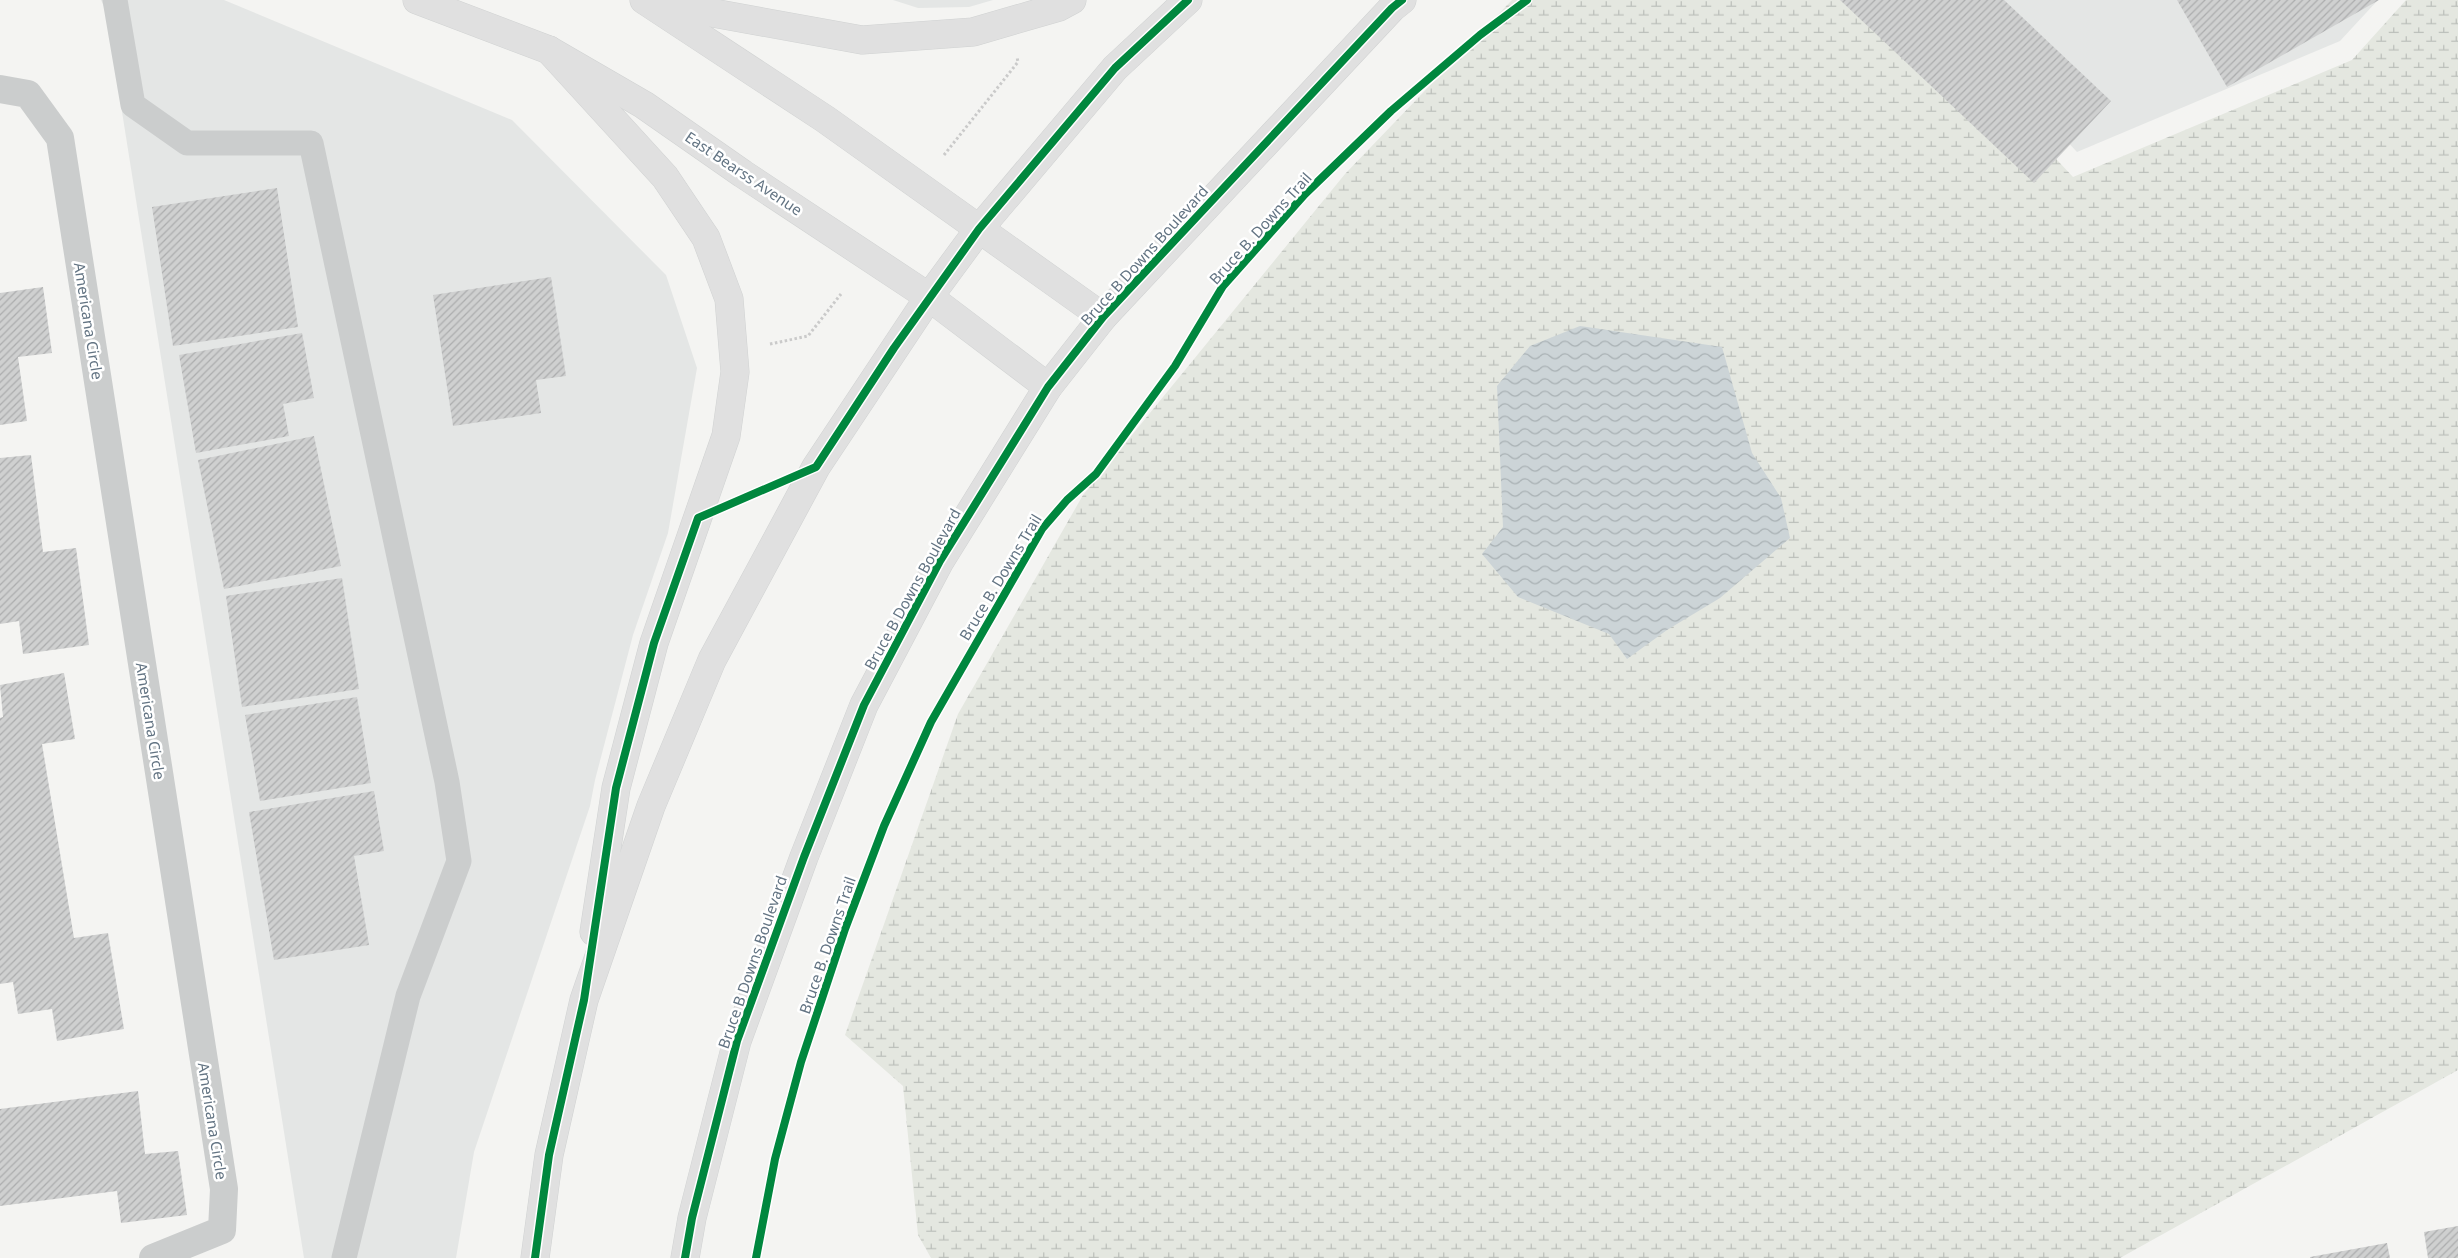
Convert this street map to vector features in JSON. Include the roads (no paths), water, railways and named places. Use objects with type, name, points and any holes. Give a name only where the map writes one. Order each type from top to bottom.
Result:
[{"type":"main road","name":"East Bearss Avenue","points":[[417,0],[549,50],[644,105],[743,174],[929,297],[1048,387]]},
{"type":"main road","points":[[645,1],[862,40],[973,32],[1059,8],[1072,0]]},
{"type":"main road","points":[[584,1000],[652,806],[712,660],[816,467],[929,297],[979,229],[1114,68],[1188,0]]},
{"type":"main road","name":"Bruce B Downs Boulevard","points":[[685,1258],[692,1218],[737,1041],[804,857],[864,705],[940,561],[1048,387],[1103,317],[1392,8],[1402,0]]},
{"type":"main road","points":[[645,1],[825,119],[1103,317]]},
{"type":"main road","points":[[536,1258],[549,1155],[584,1000],[616,788],[654,643],[726,436],[735,372],[729,299],[706,238],[665,177],[549,50]]},
{"type":"street","name":"Americana Circle","points":[[0,89],[28,94],[60,138],[224,1189],[222,1230],[153,1258]]},
{"type":"lane","points":[[115,0],[133,105],[187,143],[311,143],[447,782],[459,861],[408,996],[344,1258]]},
{"type":"water","points":[[1580,326],[1722,347],[1752,453],[1781,498],[1790,538],[1720,598],[1667,630],[1627,659],[1609,634],[1518,597],[1482,554],[1503,527],[1497,386],[1530,346]]}]
